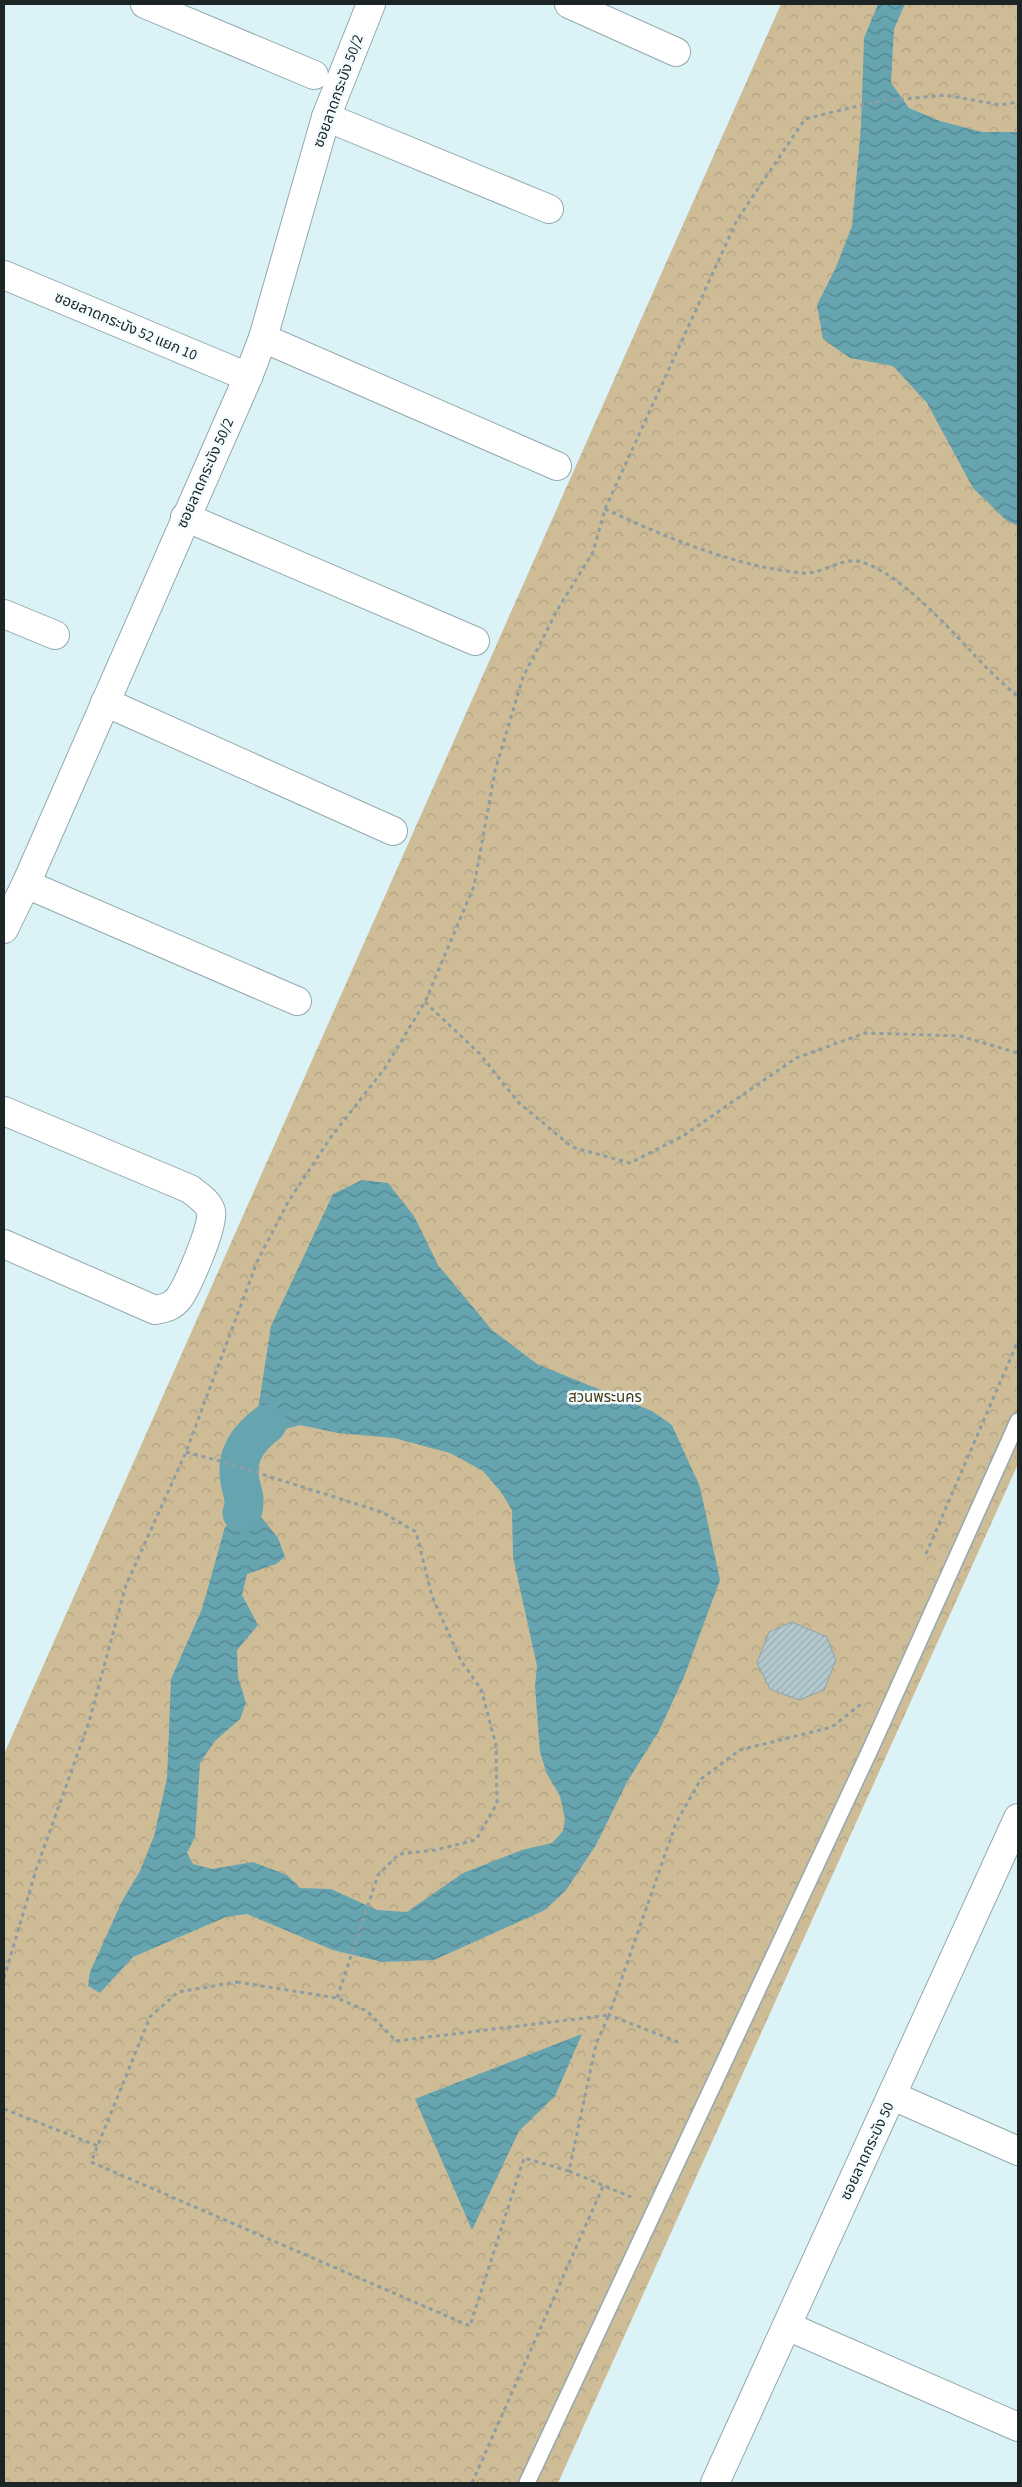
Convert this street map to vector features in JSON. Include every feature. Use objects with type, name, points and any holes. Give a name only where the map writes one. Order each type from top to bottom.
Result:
[{"type":"street","points":[[145,4],[314,75]]},
{"type":"street","name":"ซอยลาดกระบัง 50/2","points":[[4,929],[26,884],[185,517],[248,377],[263,338],[326,117],[371,4]]},
{"type":"street","points":[[569,4],[676,52]]},
{"type":"street","points":[[326,117],[549,208]]},
{"type":"street","name":"ซอยลาดกระบัง 52 แยก 10","points":[[4,275],[248,377]]},
{"type":"street","points":[[263,338],[557,466]]},
{"type":"street","points":[[185,517],[475,641]]},
{"type":"street","points":[[4,614],[55,635]]},
{"type":"street","points":[[105,702],[393,831]]},
{"type":"street","points":[[26,884],[297,1001]]},
{"type":"street","points":[[4,1111],[190,1189],[204,1200],[212,1212],[210,1230],[179,1298],[169,1308],[155,1310],[4,1244]]},
{"type":"street","name":"ซอยลาดกระบัง 50","points":[[715,2483],[893,2096],[1007,1872],[1018,1818]]},
{"type":"street","points":[[893,2096],[1018,2151]]},
{"type":"street","points":[[787,2326],[1018,2427]]},
{"type":"lane","points":[[527,2483],[872,1748],[1018,1421]]},
{"type":"path","points":[[4,1978],[36,1870],[89,1722],[126,1585],[186,1452],[257,1262],[288,1202],[331,1137],[385,1068],[424,1002],[474,886],[495,771],[523,677],[559,607],[592,552],[605,509],[737,220],[805,119],[874,102],[945,95],[1000,104],[1018,102]]},
{"type":"path","points":[[605,509],[666,537],[731,559],[804,574],[856,561],[884,572],[939,616],[984,665],[1018,697]]},
{"type":"path","points":[[424,1002],[480,1054],[518,1102],[572,1147],[630,1163],[683,1136],[796,1058],[865,1033],[960,1036],[1018,1053]]},
{"type":"path","points":[[925,1555],[1018,1341]]},
{"type":"path","points":[[186,1452],[220,1460],[382,1512],[416,1532],[432,1596],[461,1661],[481,1690],[496,1745],[497,1803],[476,1840],[435,1850],[399,1854],[378,1875],[337,1998]]},
{"type":"path","points":[[569,2171],[596,2044],[676,1823],[701,1779],[740,1750],[832,1727],[863,1702]]},
{"type":"path","points":[[622,2194],[604,2184],[569,2171],[524,2158],[470,2326],[91,2162],[150,2017],[178,1992],[237,1982],[337,1998],[367,2011],[396,2041],[608,2015],[678,2042]]},
{"type":"path","points":[[4,2109],[98,2146]]},
{"type":"path","points":[[472,2483],[604,2184]]},
{"type":"green space","name":"สวนพระนคร","points":[[781,4],[1018,4],[1018,1464],[558,2483],[4,2483],[4,1754]]},
{"type":"water","points":[[878,4],[905,4],[894,29],[891,83],[909,108],[940,121],[982,132],[1018,132],[1018,526],[1006,520],[973,488],[927,403],[893,366],[850,358],[823,339],[817,305],[836,267],[852,226],[861,127],[864,38]]},
{"type":"water","points":[[362,1180],[388,1183],[414,1216],[438,1265],[492,1330],[537,1364],[652,1411],[672,1425],[700,1487],[720,1580],[684,1677],[659,1731],[627,1782],[596,1845],[566,1890],[545,1910],[434,1960],[382,1962],[333,1950],[247,1914],[226,1917],[133,1957],[100,1993],[88,1986],[90,1972],[122,1901],[140,1871],[154,1836],[167,1778],[171,1679],[202,1609],[225,1527],[242,1513],[262,1518],[278,1538],[285,1557],[276,1564],[247,1574],[242,1595],[258,1625],[237,1650],[238,1677],[246,1703],[240,1719],[215,1741],[200,1763],[195,1837],[187,1853],[193,1864],[212,1869],[253,1862],[287,1875],[300,1888],[331,1889],[377,1910],[407,1912],[463,1873],[522,1850],[552,1843],[563,1831],[565,1819],[560,1796],[547,1774],[540,1752],[535,1686],[537,1666],[513,1557],[512,1510],[501,1492],[483,1471],[450,1453],[394,1438],[338,1433],[300,1425],[282,1430],[267,1424],[258,1410],[271,1326],[333,1194]]},
{"type":"water","points":[[582,2034],[555,2096],[519,2131],[472,2230],[415,2099]]},
{"type":"building","points":[[792,1622],[827,1637],[836,1660],[824,1690],[799,1700],[770,1689],[757,1663],[769,1632]]},
{"type":"waterway","points":[[242,1513],[244,1497],[239,1478],[239,1464],[243,1451],[251,1439],[267,1424]]}]
